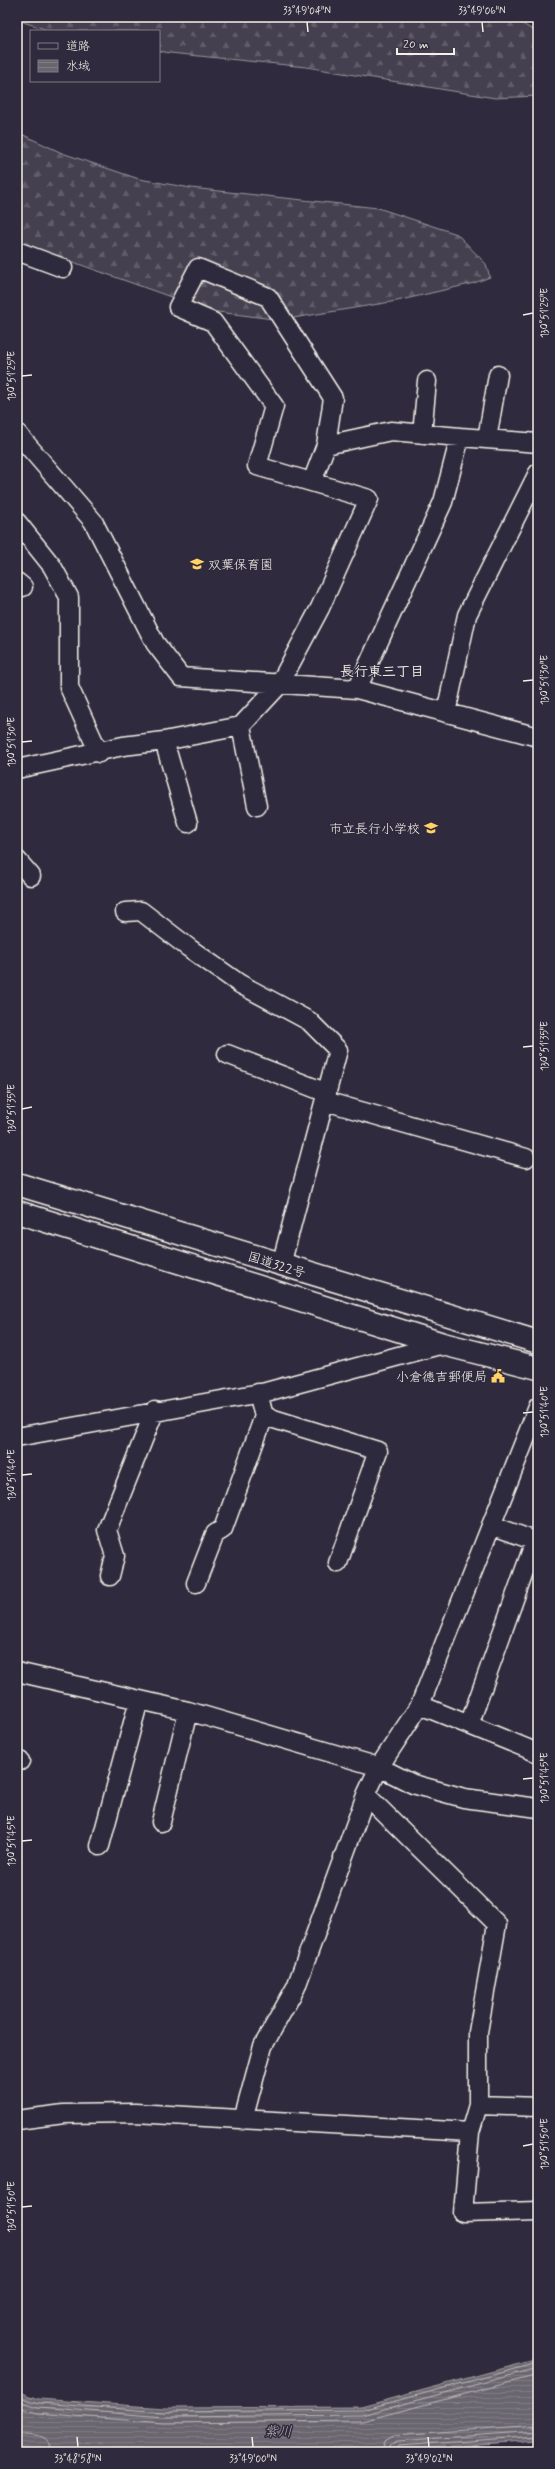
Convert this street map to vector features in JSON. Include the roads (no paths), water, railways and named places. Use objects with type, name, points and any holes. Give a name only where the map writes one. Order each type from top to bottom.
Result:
[{"type":"highway","name":"国道322号","points":[[17,1184],[538,1342]]},
{"type":"highway","name":"国道322号","points":[[17,1212],[442,1344],[538,1368]]},
{"type":"street","points":[[17,251],[63,268]]},
{"type":"street","points":[[17,769],[99,753],[123,746],[164,741],[241,726],[280,685],[320,608],[369,499],[257,466],[274,406],[213,322],[178,307],[198,268],[268,297],[333,398],[326,445],[312,482]]},
{"type":"street","points":[[486,439],[498,375]]},
{"type":"street","points":[[422,434],[427,381]]},
{"type":"street","points":[[326,445],[391,431],[460,438],[538,442]]},
{"type":"street","points":[[17,433],[93,521],[155,643],[181,677],[280,685],[357,689],[538,737]]},
{"type":"street","points":[[357,689],[443,502],[460,438]]},
{"type":"street","points":[[446,713],[467,614],[538,473]]},
{"type":"street","points":[[17,522],[52,566],[69,597],[69,687],[99,753]]},
{"type":"street","points":[[241,726],[257,806]]},
{"type":"street","points":[[164,741],[188,823]]},
{"type":"street","points":[[17,860],[31,876]]},
{"type":"street","points":[[125,912],[141,911],[189,948],[240,984],[309,1021],[338,1050],[281,1265]]},
{"type":"street","points":[[227,1054],[326,1097],[526,1158]]},
{"type":"street","points":[[17,1437],[155,1410],[258,1393],[442,1344]]},
{"type":"street","points":[[196,1583],[215,1534],[223,1529],[264,1416],[258,1393]]},
{"type":"street","points":[[243,2120],[263,2046],[296,1987],[366,1795],[379,1767],[420,1705],[538,1407]]},
{"type":"street","points":[[110,1576],[114,1556],[108,1530],[155,1410]]},
{"type":"street","points":[[264,1416],[378,1450],[338,1563]]},
{"type":"street","points":[[470,1725],[535,1541],[491,1525]]},
{"type":"street","points":[[17,1672],[188,1711],[379,1767],[414,1784],[464,1798],[538,1808]]},
{"type":"street","points":[[100,1846],[139,1700]]},
{"type":"street","points":[[420,1705],[538,1753]]},
{"type":"street","points":[[161,1822],[188,1711]]},
{"type":"street","points":[[366,1795],[497,1924],[478,2032],[478,2105],[470,2132],[463,2213],[538,2211]]},
{"type":"street","points":[[478,2105],[538,2107]]},
{"type":"street","points":[[17,2120],[64,2114],[135,2113],[470,2132]]},
{"type":"water","name":"紫川","points":[[538,2359],[538,2440],[371,2452],[63,2452],[17,2449],[17,2391],[39,2399],[165,2408],[361,2407]]},
{"type":"place","name":"双葉保育園","points":[[197,564]]},
{"type":"place","name":"市立長行小学校","points":[[431,828]]},
{"type":"place","name":"小倉徳吉郵便局","points":[[498,1376]]},
{"type":"district","name":"長行東三丁目","points":[[382,671]]}]
